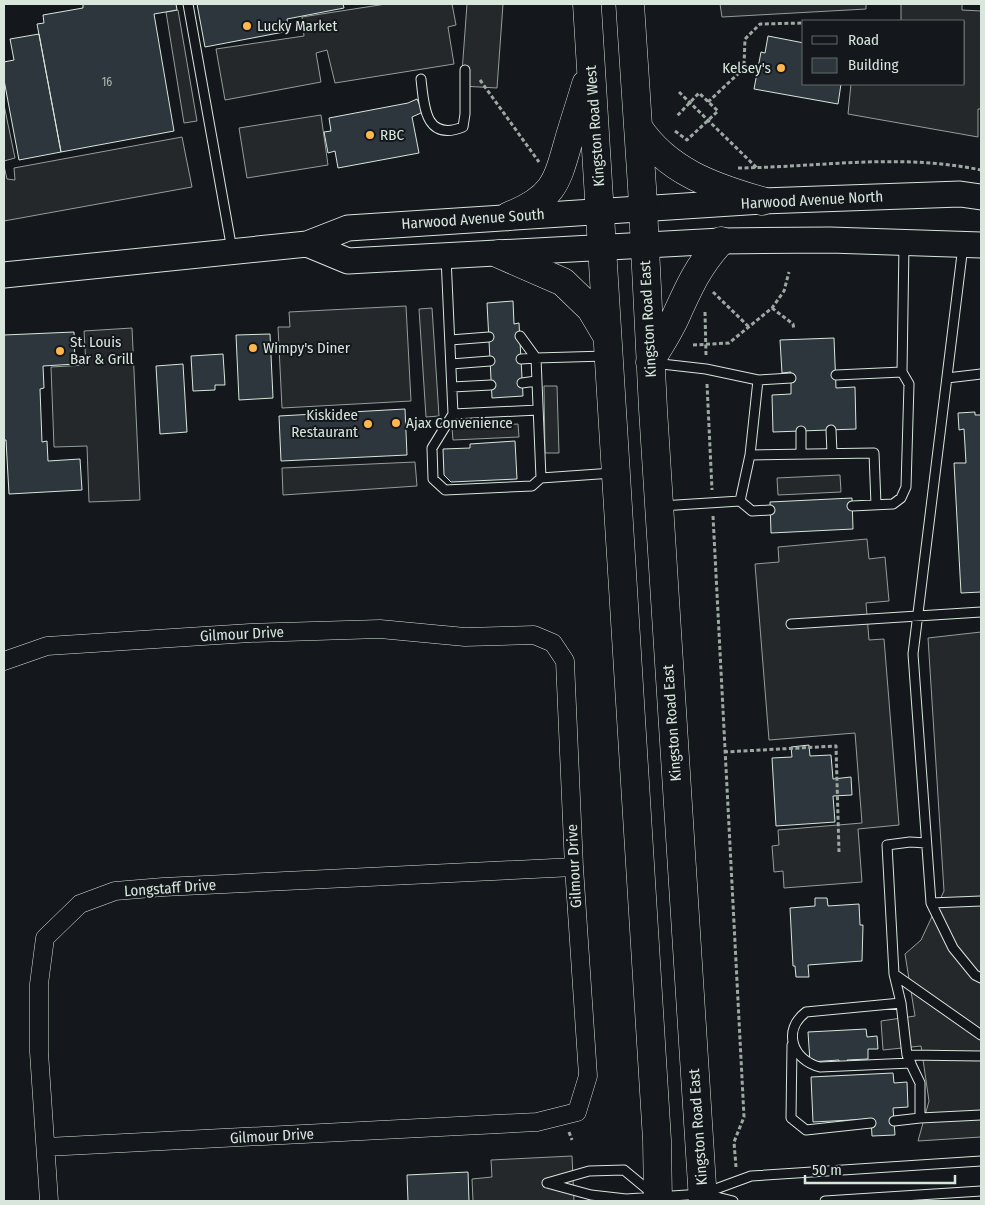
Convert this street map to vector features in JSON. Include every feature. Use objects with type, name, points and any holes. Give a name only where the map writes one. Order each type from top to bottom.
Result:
[{"type":"main road","name":"Kingston Road West","points":[[587,4],[602,249]]},
{"type":"main road","points":[[630,4],[643,210],[643,245],[721,241],[904,242],[972,245]]},
{"type":"main road","points":[[509,216],[532,206],[549,192],[558,177],[591,69]]},
{"type":"main road","points":[[638,127],[647,140],[668,161],[687,173],[716,188],[762,201]]},
{"type":"main road","name":"Harwood Avenue North","points":[[643,210],[762,201],[960,194],[981,197]]},
{"type":"main road","name":"Harwood Avenue South","points":[[4,275],[307,244],[348,228],[509,216],[643,210]]},
{"type":"main road","points":[[650,362],[703,260],[721,241]]},
{"type":"main road","name":"Harwood Avenue South","points":[[307,244],[348,261],[602,249],[643,245]]},
{"type":"main road","name":"Kingston Road East","points":[[643,245],[702,1198]]},
{"type":"main road","points":[[602,249],[657,1140],[658,1199]]},
{"type":"main road","points":[[498,254],[562,282],[591,309],[608,346]]},
{"type":"street","name":"Gilmour Drive","points":[[4,660],[47,646],[250,633],[380,629],[465,637],[534,635],[553,643],[565,661],[574,866],[588,1076],[577,1112],[537,1122],[46,1147]]},
{"type":"street","name":"Longstaff Drive","points":[[49,1201],[39,1052],[39,984],[45,938],[80,904],[115,892],[163,887],[574,866]]},
{"type":"lane","points":[[188,4],[232,252]]},
{"type":"lane","points":[[421,79],[425,111],[430,122],[438,130],[450,132],[462,127],[465,114],[466,70]]},
{"type":"lane","points":[[852,506],[893,504],[901,498],[906,487],[909,384],[902,372],[904,242]]},
{"type":"lane","points":[[972,245],[947,378],[913,654],[931,903],[953,948],[975,975],[981,978]]},
{"type":"lane","points":[[446,257],[453,414],[432,448],[434,479],[445,490],[532,486],[541,478],[616,473]]},
{"type":"lane","points":[[520,336],[536,358],[541,478]]},
{"type":"lane","points":[[450,340],[489,337]]},
{"type":"lane","points":[[521,359],[608,346]]},
{"type":"lane","points":[[451,364],[490,361]]},
{"type":"lane","points":[[650,362],[706,369],[758,380],[791,378]]},
{"type":"lane","points":[[836,375],[902,372]]},
{"type":"lane","points":[[947,378],[981,374]]},
{"type":"lane","points":[[740,501],[750,455],[758,380]]},
{"type":"lane","points":[[522,383],[536,381]]},
{"type":"lane","points":[[452,387],[491,385]]},
{"type":"lane","points":[[453,414],[538,410]]},
{"type":"lane","points":[[831,430],[832,453]]},
{"type":"lane","points":[[801,431],[801,454]]},
{"type":"lane","points":[[750,455],[874,453],[876,505]]},
{"type":"lane","points":[[659,506],[740,501],[752,511],[770,510]]},
{"type":"lane","points":[[791,624],[981,612]]},
{"type":"lane","points":[[920,1118],[920,1083],[909,1059],[901,1003],[894,974],[887,845],[926,843]]},
{"type":"lane","points":[[931,903],[981,901]]},
{"type":"lane","points":[[894,974],[981,1035]]},
{"type":"lane","points":[[871,1123],[806,1130],[791,1118],[792,1035],[797,1018],[806,1012],[901,1003]]},
{"type":"lane","points":[[792,1035],[796,1050],[807,1064],[820,1067],[909,1059],[981,1056]]},
{"type":"lane","points":[[894,1121],[920,1118],[981,1116]]},
{"type":"lane","points":[[702,1198],[751,1176],[981,1161]]},
{"type":"lane","points":[[658,1199],[624,1170],[589,1171],[547,1183],[590,1195],[626,1199],[658,1199],[702,1198],[733,1201]]},
{"type":"lane","points":[[825,1201],[981,1191]]},
{"type":"path","points":[[708,102],[740,72],[744,65],[745,39],[760,24],[802,23]]},
{"type":"path","points":[[478,77],[509,123],[546,170]]},
{"type":"path","points":[[680,92],[757,168],[886,160],[946,162],[981,170]]},
{"type":"path","points":[[675,131],[687,140],[718,111],[699,93],[676,116]]},
{"type":"path","points":[[693,345],[729,343],[772,308],[784,292],[789,272]]},
{"type":"path","points":[[708,296],[710,289],[749,327]]},
{"type":"path","points":[[705,303],[712,502],[744,1117],[734,1142],[738,1182]]},
{"type":"path","points":[[772,308],[793,324],[794,330]]},
{"type":"path","points":[[724,752],[836,746],[839,852]]},
{"type":"shaded area","points":[[386,4],[452,4],[456,25],[448,27],[454,64],[335,83],[327,50],[316,53],[321,82],[225,100],[216,49],[304,36],[302,17]]},
{"type":"shaded area","points":[[467,4],[503,4],[497,88],[461,86]]},
{"type":"shaded area","points":[[720,4],[866,4],[866,9],[722,17]]},
{"type":"shaded area","points":[[901,4],[962,4],[962,10],[981,11],[981,109],[978,109],[978,137],[848,114],[851,85],[965,85],[965,20],[901,20]]},
{"type":"shaded area","points":[[178,10],[197,121],[184,123],[166,12]]},
{"type":"shaded area","points":[[4,105],[15,158],[4,161]]},
{"type":"shaded area","points":[[321,115],[328,165],[247,178],[239,128]]},
{"type":"shaded area","points":[[182,137],[192,187],[4,221],[4,166],[7,179],[15,180],[14,168]]},
{"type":"shaded area","points":[[406,306],[411,401],[282,408],[278,327],[290,327],[289,312]]},
{"type":"shaded area","points":[[432,308],[439,416],[426,417],[419,309]]},
{"type":"shaded area","points":[[132,328],[140,500],[89,502],[87,446],[54,447],[51,367],[86,365],[84,331]]},
{"type":"shaded area","points":[[544,386],[557,386],[559,453],[545,453]]},
{"type":"shaded area","points":[[518,424],[519,437],[453,440],[452,428]]},
{"type":"shaded area","points":[[415,462],[417,486],[283,495],[282,468]]},
{"type":"shaded area","points":[[840,475],[841,492],[778,495],[777,478]]},
{"type":"shaded area","points":[[867,539],[869,559],[885,557],[889,601],[866,603],[869,640],[884,639],[899,825],[858,829],[862,882],[784,888],[783,871],[774,872],[772,846],[779,845],[778,830],[862,823],[855,733],[769,740],[755,564],[779,562],[778,547]]},
{"type":"shaded area","points":[[981,632],[981,1137],[918,1141],[929,1101],[921,1046],[883,1050],[881,1021],[915,1016],[905,954],[921,940],[944,891],[928,638]]},
{"type":"shaded area","points":[[572,1156],[574,1201],[473,1201],[472,1179],[492,1177],[491,1160]]},
{"type":"building","points":[[83,4],[176,4],[177,10],[154,14],[174,131],[61,152],[37,24],[44,23],[43,15],[83,8]]},
{"type":"building","points":[[197,4],[343,4],[344,8],[287,19],[289,31],[205,47]]},
{"type":"building","points":[[39,34],[61,152],[19,160],[4,80],[4,62],[14,60],[10,39]]},
{"type":"building","name":"Kelsey's","points":[[768,36],[802,43],[802,85],[841,85],[838,104],[754,89],[761,52],[765,53]]},
{"type":"building","name":"RBC","points":[[417,99],[423,112],[412,117],[419,153],[338,168],[335,151],[328,153],[324,132],[331,131],[329,118],[408,103]]},
{"type":"building","points":[[513,301],[514,324],[519,323],[523,396],[492,398],[487,303]]},
{"type":"building","points":[[74,332],[75,364],[43,366],[44,388],[40,389],[42,442],[47,441],[48,461],[80,459],[82,490],[9,494],[6,440],[4,440],[4,335]]},
{"type":"building","points":[[270,334],[273,398],[239,400],[236,335]]},
{"type":"building","points":[[834,338],[836,388],[855,387],[856,429],[773,432],[772,395],[791,394],[791,372],[782,373],[780,340]]},
{"type":"building","points":[[223,354],[225,385],[215,385],[215,390],[193,391],[191,356]]},
{"type":"building","points":[[183,364],[187,432],[160,434],[156,366]]},
{"type":"building","points":[[405,409],[407,455],[281,461],[279,416]]},
{"type":"building","points":[[975,412],[975,415],[981,415],[981,592],[961,593],[954,463],[966,463],[964,429],[959,430],[958,413]]},
{"type":"building","points":[[515,441],[517,479],[451,482],[444,475],[443,449],[470,448],[470,444]]},
{"type":"building","points":[[852,498],[853,529],[771,533],[770,502]]},
{"type":"building","points":[[809,745],[810,756],[831,755],[833,779],[851,777],[852,795],[833,796],[835,822],[776,826],[772,758],[792,757],[791,747]]},
{"type":"building","points":[[815,898],[827,898],[828,906],[859,904],[860,925],[863,925],[862,961],[808,965],[809,977],[796,977],[795,966],[793,966],[790,908],[815,906]]},
{"type":"building","points":[[866,1029],[867,1037],[877,1036],[878,1049],[868,1049],[868,1059],[847,1060],[848,1063],[839,1064],[839,1060],[810,1062],[808,1032]]},
{"type":"building","points":[[893,1073],[894,1083],[907,1082],[908,1107],[893,1108],[895,1135],[872,1136],[871,1119],[813,1122],[811,1077]]},
{"type":"building","points":[[468,1172],[469,1201],[408,1201],[407,1175]]},
{"type":"place","name":"Lucky Market","points":[[247,26]]},
{"type":"place","name":"Kelsey's","points":[[781,68]]},
{"type":"place","name":"RBC","points":[[370,135]]},
{"type":"place","name":"Wimpy's Diner","points":[[253,348]]},
{"type":"place","name":"St. Louis Bar & Grill","points":[[60,351]]},
{"type":"place","name":"Ajax Convenience","points":[[396,423]]},
{"type":"place","name":"Kiskidee Restaurant","points":[[368,424]]}]
